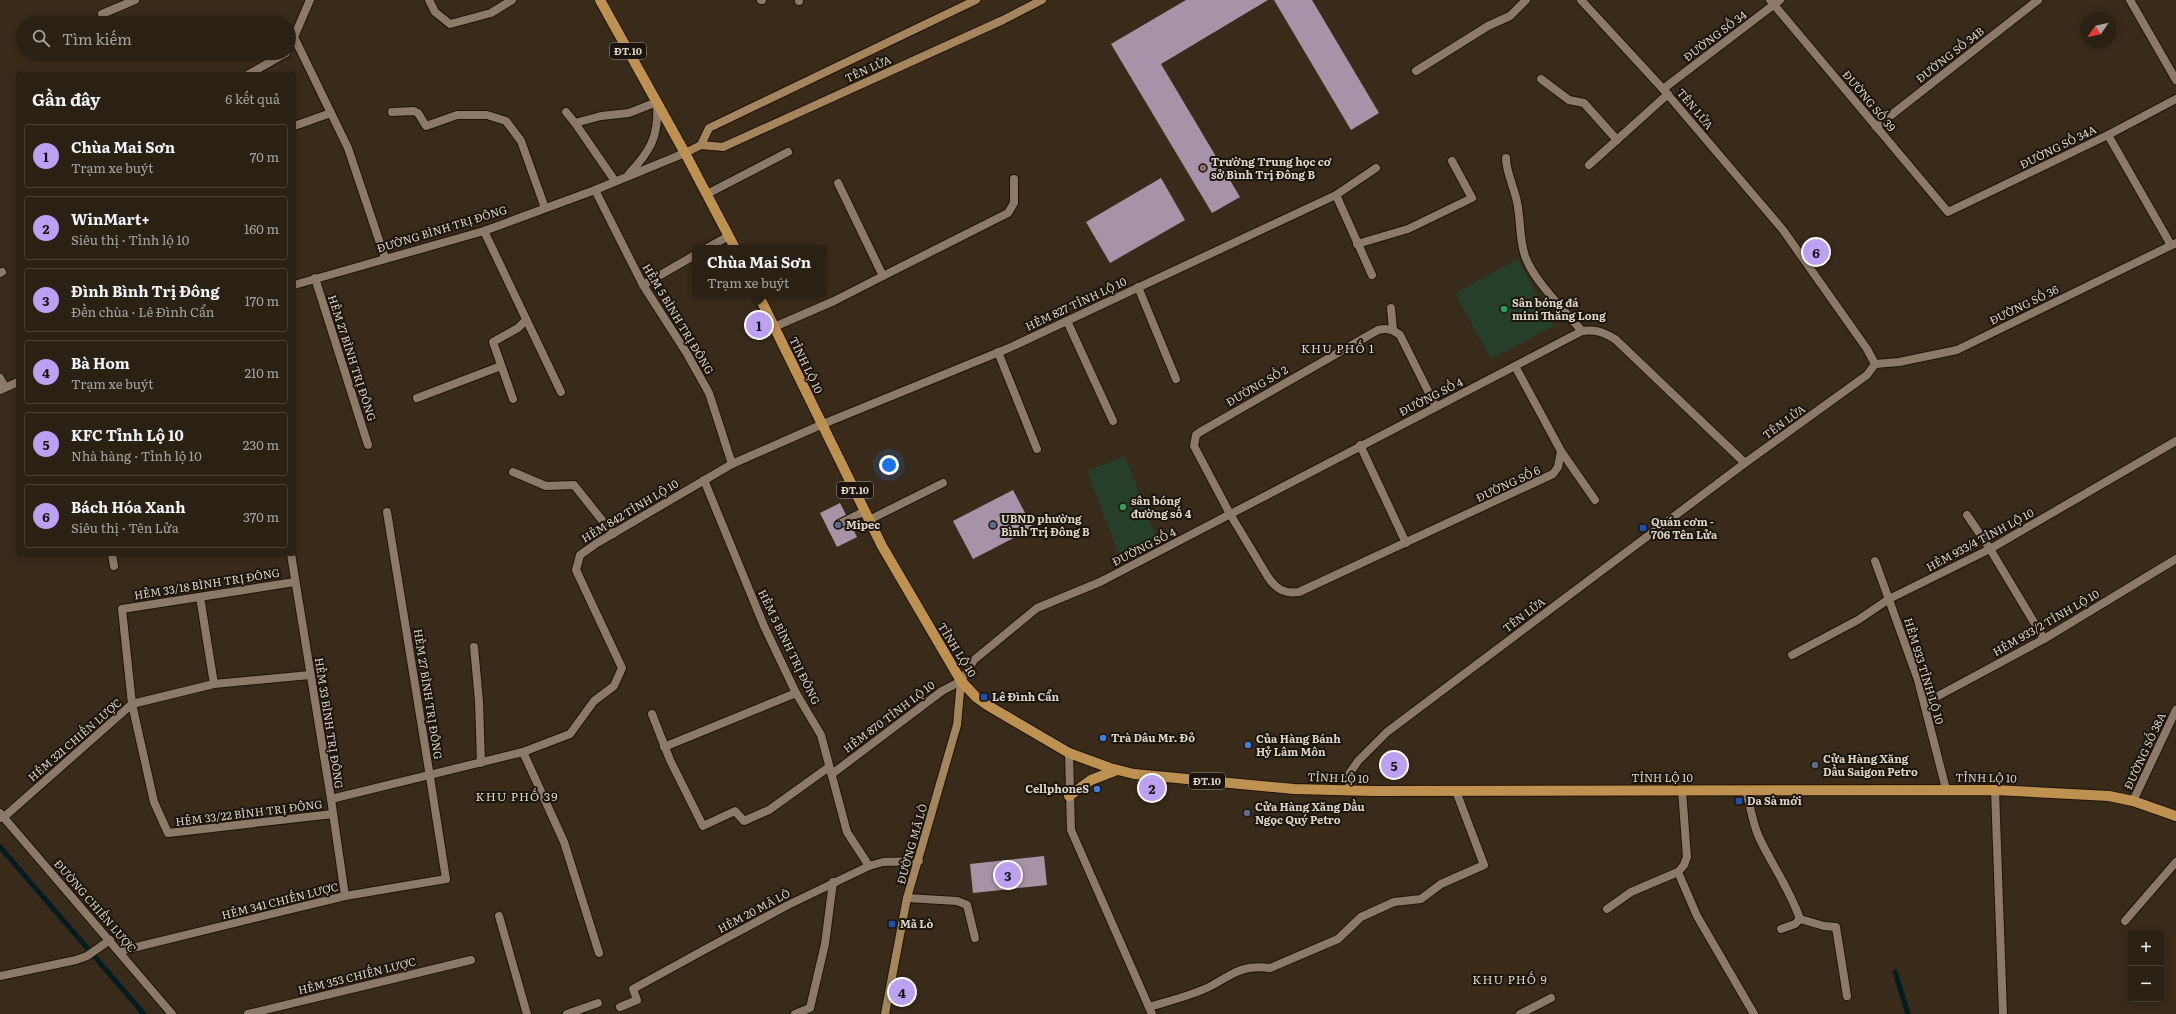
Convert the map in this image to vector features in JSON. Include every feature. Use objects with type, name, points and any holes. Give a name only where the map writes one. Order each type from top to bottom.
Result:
[{"type":"main road","name":"ĐT.10","points":[[600,0],[685,152],[734,245]]},
{"type":"main road","name":"TÊN LỬA","points":[[701,145],[710,128],[976,0]]},
{"type":"main road","name":"TÊN LỬA","points":[[685,152],[701,145],[723,147],[1003,20],[1042,0]]},
{"type":"main road","name":"TỈNH LỘ 10","points":[[759,297],[895,570],[961,681],[976,697],[987,705],[1070,753],[1117,770],[1134,774],[1294,789],[1456,791],[1995,790],[2109,796],[2133,801],[2176,816]]},
{"type":"main road","name":"ĐƯỜNG MÃ LÒ","points":[[885,1014],[907,898],[919,861],[957,725],[961,681]]},
{"type":"main road","points":[[1069,796],[1091,780],[1117,770]]},
{"type":"street","points":[[102,14],[135,0]]},
{"type":"street","points":[[296,32],[310,0]]},
{"type":"street","points":[[429,0],[435,12],[450,24],[491,13],[512,0]]},
{"type":"street","points":[[1416,71],[1488,26],[1510,16],[1526,0]]},
{"type":"street","name":"TÊN LỬA","points":[[1349,790],[1348,774],[1358,761],[1387,732],[1745,463],[1867,375],[1875,364],[1867,349],[1784,230],[1666,92],[1581,0]]},
{"type":"street","name":"ĐƯỜNG SỐ 34B","points":[[1876,127],[2038,0]]},
{"type":"street","points":[[2130,0],[2176,80]]},
{"type":"street","name":"ĐƯỜNG SỐ 34","points":[[1589,165],[1666,92],[1775,2]]},
{"type":"street","name":"ĐƯỜNG SỐ 39","points":[[1775,2],[1876,127],[1948,212]]},
{"type":"street","points":[[296,41],[348,148],[385,258]]},
{"type":"street","points":[[253,72],[274,60]]},
{"type":"street","points":[[1541,79],[1569,100],[1584,103],[1617,140]]},
{"type":"street","name":"ĐƯỜNG SỐ 34A","points":[[1948,212],[2108,135],[2176,99]]},
{"type":"street","points":[[575,123],[600,116],[629,112],[657,102],[658,124],[652,142],[640,162],[626,177]]},
{"type":"street","points":[[392,112],[414,111],[418,113],[426,126],[457,115],[487,115],[506,121],[521,141],[545,208]]},
{"type":"street","points":[[566,112],[615,181]]},
{"type":"street","points":[[296,125],[331,113]]},
{"type":"street","points":[[2108,135],[2174,244]]},
{"type":"street","name":"ĐƯỜNG BÌNH TRỊ ĐÔNG","points":[[296,284],[484,231],[595,190],[685,152]]},
{"type":"street","points":[[707,194],[788,152]]},
{"type":"street","points":[[1506,158],[1506,167],[1513,182],[1518,206],[1519,231],[1526,257],[1545,288],[1582,331],[1593,330],[1604,333],[1615,339],[1745,463]]},
{"type":"street","points":[[1357,244],[1408,229],[1472,198],[1452,160]]},
{"type":"street","name":"HẺM 827 TỈNH LỘ 10","points":[[822,424],[998,352],[1336,195],[1376,168]]},
{"type":"street","points":[[774,327],[834,301],[1008,213],[1014,203],[1014,179]]},
{"type":"street","points":[[838,183],[883,276]]},
{"type":"street","name":"HẺM 5 BÌNH TRỊ ĐÔNG","points":[[595,190],[643,284],[686,352],[709,393],[732,464]]},
{"type":"street","points":[[1336,195],[1372,275]]},
{"type":"street","points":[[484,231],[561,392]]},
{"type":"street","points":[[712,245],[729,236]]},
{"type":"street","name":"ĐƯỜNG SỐ 36","points":[[1875,364],[1899,362],[1957,350],[2174,244]]},
{"type":"street","points":[[643,284],[692,257]]},
{"type":"street","name":"HẺM 27 BÌNH TRỊ ĐÔNG","points":[[315,278],[368,445]]},
{"type":"street","points":[[1138,287],[1176,379]]},
{"type":"street","points":[[1391,308],[1393,330],[1400,335],[1404,341],[1436,407]]},
{"type":"street","points":[[513,399],[493,342],[518,328],[526,320]]},
{"type":"street","points":[[1067,320],[1113,421]]},
{"type":"street","name":"ĐƯỜNG SỐ 2","points":[[1230,514],[1196,452],[1194,441],[1196,435],[1378,330],[1385,328],[1393,330]]},
{"type":"street","name":"ĐƯỜNG SỐ 4","points":[[961,681],[974,660],[1037,608],[1100,582],[1360,445],[1582,331]]},
{"type":"street","points":[[998,352],[1037,449]]},
{"type":"street","points":[[417,398],[501,366]]},
{"type":"street","points":[[1515,366],[1560,451],[1595,500]]},
{"type":"street","points":[[0,378],[3,388],[16,383]]},
{"type":"street","name":"HẺM 842 TỈNH LỘ 10","points":[[331,800],[430,777],[523,752],[570,734],[594,701],[614,686],[622,668],[576,570],[580,555],[732,464],[822,424]]},
{"type":"street","name":"HẺM 933/4 TỈNH LỘ 10","points":[[1792,655],[1858,620],[1890,599],[1990,549],[2176,441]]},
{"type":"street","points":[[1360,445],[1406,543]]},
{"type":"street","name":"ĐƯỜNG SỐ 6","points":[[1230,514],[1274,585],[1290,593],[1299,592],[1546,478],[1553,474],[1558,467],[1560,451]]},
{"type":"street","points":[[513,472],[546,486],[574,485],[613,534]]},
{"type":"street","name":"HẺM 5 BÌNH TRỊ ĐÔNG","points":[[704,480],[764,626],[796,693],[821,735],[847,832],[869,866]]},
{"type":"street","points":[[839,524],[867,516],[943,483]]},
{"type":"street","name":"HẺM 27 BÌNH TRỊ ĐÔNG","points":[[388,512],[446,879]]},
{"type":"street","points":[[1967,515],[1990,549],[2044,639]]},
{"type":"street","points":[[112,556],[114,566]]},
{"type":"street","name":"HẺM 33 BÌNH TRỊ ĐÔNG","points":[[290,556],[331,800],[345,896]]},
{"type":"street","name":"HẺM 933/2 TỈNH LỘ 10","points":[[1925,703],[2044,639],[2176,559]]},
{"type":"street","name":"HẺM 933 TỈNH LỘ 10","points":[[1875,561],[1890,599],[1925,703],[1946,789]]},
{"type":"street","name":"HẺM 33/18 BÌNH TRỊ ĐÔNG","points":[[132,704],[122,608],[295,582]]},
{"type":"street","points":[[200,597],[214,684]]},
{"type":"street","points":[[474,647],[479,701],[481,763]]},
{"type":"street","name":"HẺM 321 CHIẾN LƯỢC","points":[[1,816],[132,704],[214,684],[310,675]]},
{"type":"street","name":"HẺM 870 TỈNH LỘ 10","points":[[664,747],[703,826],[735,811],[744,821],[769,810],[830,770],[942,691],[961,681]]},
{"type":"street","points":[[652,714],[664,747],[796,693]]},
{"type":"street","name":"HẺM 33/22 BÌNH TRỊ ĐÔNG","points":[[132,704],[154,802],[168,833],[333,814]]},
{"type":"street","name":"ĐƯỜNG SỐ 38A","points":[[2133,801],[2176,710]]},
{"type":"street","points":[[523,752],[564,842],[600,953]]},
{"type":"street","points":[[1070,753],[1069,796],[1071,830],[1151,1011],[1208,987],[1229,974],[1254,966],[1270,968],[1338,939],[1361,917],[1394,902],[1421,898],[1441,884],[1484,865],[1456,791]]},
{"type":"street","points":[[1607,909],[1631,892],[1678,872],[1684,865],[1687,857],[1682,790]]},
{"type":"street","points":[[1746,790],[1753,820],[1759,836],[1792,897],[1800,919]]},
{"type":"street","points":[[1995,790],[2003,1014]]},
{"type":"street","name":"ĐƯỜNG CHIẾN LƯỢC","points":[[1,816],[120,951],[171,1014]]},
{"type":"street","name":"HẺM 20 MÃ LÒ","points":[[620,1007],[637,1000],[633,989],[833,882],[869,866],[883,862],[919,861]]},
{"type":"street","points":[[2125,921],[2176,862]]},
{"type":"street","points":[[1678,872],[1697,916],[1754,1014]]},
{"type":"street","name":"HẺM 341 CHIẾN LƯỢC","points":[[120,951],[345,896],[446,879]]},
{"type":"street","points":[[795,1014],[810,1008],[825,944],[833,882]]},
{"type":"street","points":[[907,898],[957,900],[967,905],[975,938]]},
{"type":"street","points":[[499,916],[527,1014]]},
{"type":"street","points":[[1781,929],[1795,924],[1800,919]]},
{"type":"street","points":[[1800,919],[1824,926],[1836,927],[1848,996]]},
{"type":"street","points":[[0,976],[88,956],[110,940]]},
{"type":"street","name":"HẺM 353 CHIẾN LƯỢC","points":[[248,1014],[471,960]]},
{"type":"street","points":[[1520,1014],[1551,998]]},
{"type":"street","points":[[567,1014],[598,1003]]},
{"type":"green space","name":"Sân bóng đá mini Thăng Long","points":[[1518,259],[1554,326],[1491,359],[1455,293]]},
{"type":"green space","name":"sân bóng đường số 4","points":[[1125,456],[1158,542],[1120,557],[1087,471]]},
{"type":"building","points":[[1186,0],[1268,0],[1161,64],[1240,197],[1212,213],[1111,44]]},
{"type":"building","points":[[1274,0],[1312,0],[1379,113],[1351,130]]},
{"type":"building","points":[[1161,178],[1185,220],[1110,263],[1086,222]]},
{"type":"building","name":"UBND phường Bình Trị Đông B","points":[[1013,490],[1033,528],[973,559],[953,521]]},
{"type":"building","name":"Mipec","points":[[840,503],[857,537],[837,547],[820,513]]},
{"type":"building","points":[[1044,856],[1047,885],[973,893],[970,864]]},
{"type":"waterway","points":[[0,847],[144,1014]]},
{"type":"waterway","points":[[1895,972],[1908,1014]]},
{"type":"place","name":"Trường Trung học cơ sở Bình Trị Đông B","points":[[1203,168]]},
{"type":"place","name":"Bách Hóa Xanh","points":[[1816,252]]},
{"type":"place","name":"Sân bóng đá mini Thăng Long","points":[[1504,309]]},
{"type":"place","name":"Chùa Mai Sơn","points":[[759,325]]},
{"type":"place","name":"sân bóng đường số 4","points":[[1123,507]]},
{"type":"place","name":"Mipec","points":[[838,525]]},
{"type":"place","name":"UBND phường Bình Trị Đông B","points":[[993,525]]},
{"type":"place","name":"Quán cơm - 706 Tên Lửa","points":[[1643,528]]},
{"type":"place","name":"Lê Đình Cẩn","points":[[984,697]]},
{"type":"place","name":"Trà Dâu Mr. Đỏ","points":[[1103,738]]},
{"type":"place","name":"Của Hàng Bánh Hỷ Lâm Môn","points":[[1248,745]]},
{"type":"place","name":"KFC Tỉnh Lộ 10","points":[[1394,765]]},
{"type":"place","name":"Cửa Hàng Xăng Dầu Saigon Petro","points":[[1815,765]]},
{"type":"place","name":"WinMart+","points":[[1152,788]]},
{"type":"place","name":"CellphoneS","points":[[1097,789]]},
{"type":"place","name":"Da Sà mới","points":[[1739,801]]},
{"type":"place","name":"Cửa Hàng Xăng Dầu Ngọc Quý Petro","points":[[1247,813]]},
{"type":"place","name":"Đình Bình Trị Đông","points":[[1008,875]]},
{"type":"place","name":"Mã Lò","points":[[892,924]]},
{"type":"place","name":"Bà Hom","points":[[902,992]]},
{"type":"district","name":"KHU PHỐ 1","points":[[1338,349]]},
{"type":"district","name":"KHU PHỐ 39","points":[[517,797]]},
{"type":"district","name":"KHU PHỐ 9","points":[[1510,980]]}]
